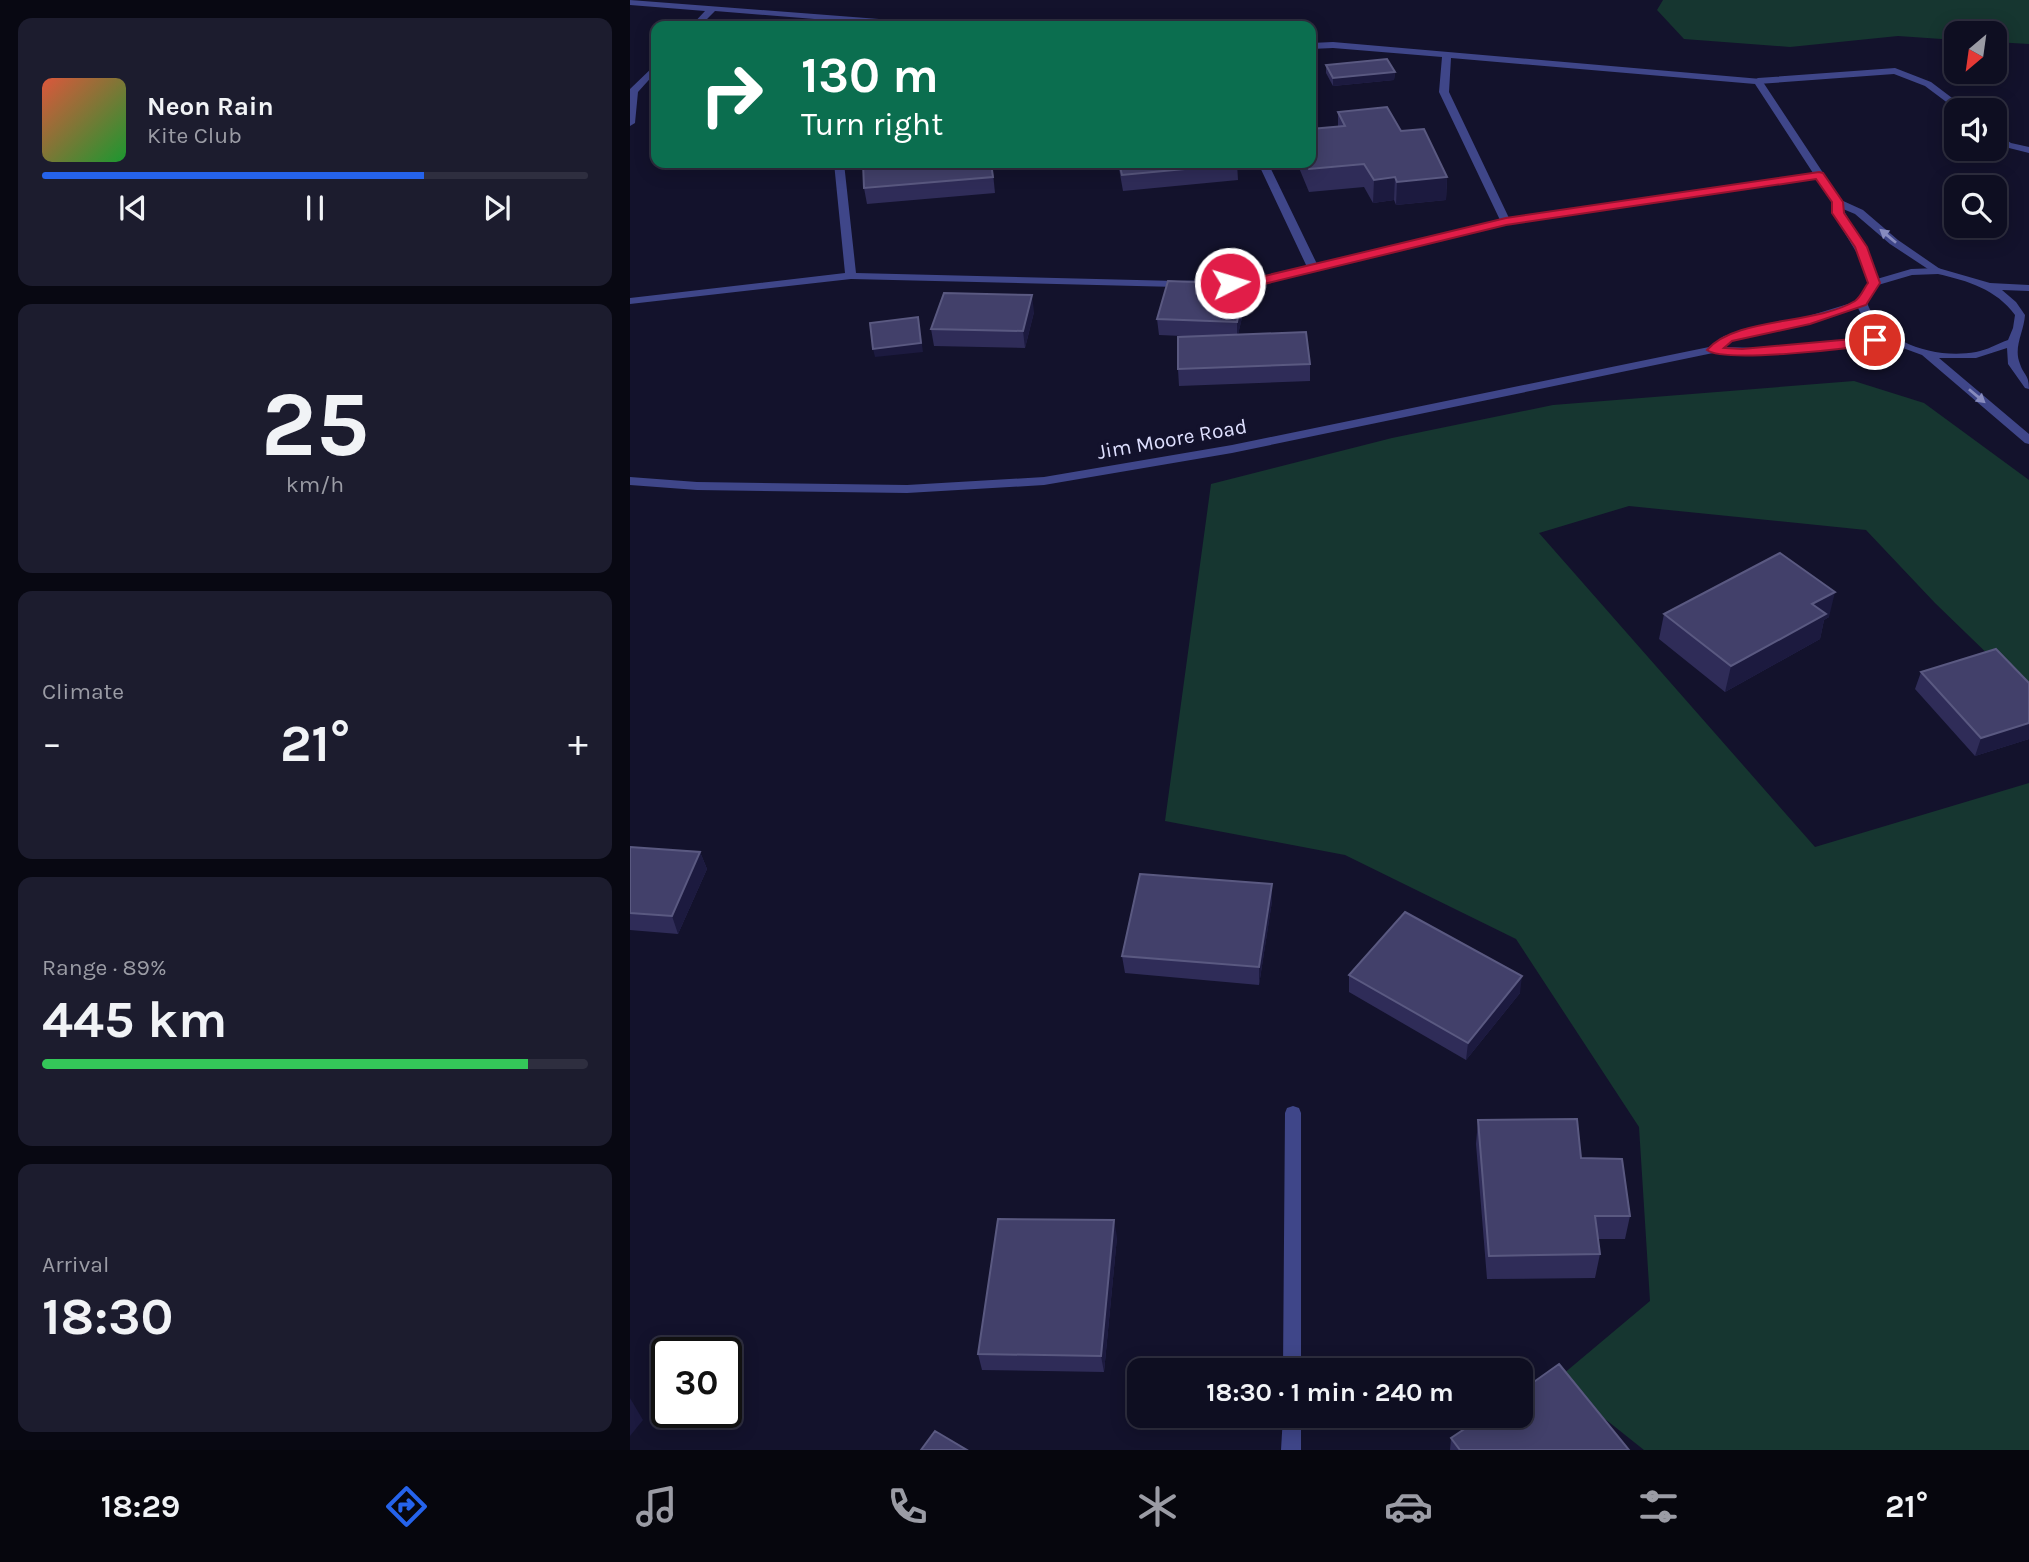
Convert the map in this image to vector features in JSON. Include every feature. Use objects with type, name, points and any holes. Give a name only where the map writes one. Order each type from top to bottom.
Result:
[{"type":"street","points":[[630,2],[850,21]]},
{"type":"street","points":[[700,21],[712,9]]},
{"type":"street","points":[[1316,46],[1447,54],[1758,81],[1895,71],[1928,84],[1947,98]]},
{"type":"street","points":[[1447,54],[1444,92],[1506,222]]},
{"type":"street","points":[[630,123],[633,91],[651,72]]},
{"type":"street","points":[[1758,81],[1838,202],[1859,212],[1894,242],[1938,271]]},
{"type":"street","points":[[2007,144],[2029,150]]},
{"type":"street","points":[[840,168],[851,276]]},
{"type":"street","points":[[1265,168],[1313,268]]},
{"type":"street","points":[[630,301],[851,276],[1177,284],[1256,282],[1506,222],[1819,175]]},
{"type":"street","points":[[1838,202],[1838,213],[1861,247],[1874,283]]},
{"type":"street","points":[[1990,285],[2005,294],[2020,315],[2024,326],[2012,342],[1974,355],[1925,352],[1893,341],[1870,321],[1862,303],[1874,283],[1910,272],[1938,271],[1990,285],[2029,288]]},
{"type":"street","name":"Jim Moore Road","points":[[1713,350],[1728,338],[1805,321],[1862,303]]},
{"type":"street","name":"Jim Moore Road","points":[[630,481],[697,486],[907,489],[1044,481],[1232,449],[1713,350],[1742,353],[1833,342],[1893,341]]},
{"type":"street","points":[[2012,342],[2014,364],[2029,387]]},
{"type":"street","points":[[1925,352],[2029,440]]},
{"type":"street","points":[[1292,1358],[1293,1113]]},
{"type":"street","points":[[1291,1450],[1292,1428]]},
{"type":"green space","points":[[1663,0],[2029,0],[2029,44],[2007,43],[2007,21],[1944,21],[1944,39],[1898,36],[1790,47],[1684,39],[1657,10]]},
{"type":"green space","points":[[1854,381],[1924,403],[2029,480],[2029,694],[1935,603],[1866,530],[1629,506],[1539,533],[1815,847],[2029,783],[2029,1450],[1644,1450],[1556,1380],[1650,1301],[1639,1127],[1516,939],[1345,855],[1165,821],[1211,484],[1392,438],[1553,405]]},
{"type":"building","points":[[1387,59],[1395,72],[1333,78],[1326,65]]},
{"type":"building","points":[[1387,107],[1401,131],[1424,129],[1447,177],[1397,182],[1395,177],[1374,180],[1364,164],[1309,169],[1316,168],[1316,129],[1345,126],[1338,112]]},
{"type":"building","points":[[863,168],[992,168],[993,177],[864,188]]},
{"type":"building","points":[[1120,168],[1195,168],[1122,175]]},
{"type":"building","points":[[1168,281],[1245,284],[1237,322],[1157,319]]},
{"type":"building","points":[[944,293],[1032,295],[1023,331],[931,329]]},
{"type":"building","points":[[918,317],[921,343],[873,349],[870,323]]},
{"type":"building","points":[[1306,332],[1310,364],[1178,369],[1178,337]]},
{"type":"building","points":[[1780,553],[1835,592],[1812,604],[1826,614],[1731,666],[1664,614]]},
{"type":"building","points":[[1996,649],[2029,683],[2029,723],[1981,738],[1921,672]]},
{"type":"building","points":[[630,847],[700,852],[672,916],[630,913]]},
{"type":"building","points":[[1140,874],[1272,884],[1259,967],[1122,956]]},
{"type":"building","points":[[1405,912],[1522,976],[1468,1043],[1349,975]]},
{"type":"building","points":[[1577,1119],[1581,1158],[1622,1159],[1630,1216],[1595,1216],[1600,1254],[1489,1256],[1478,1120]]},
{"type":"building","points":[[998,1219],[1114,1220],[1101,1356],[978,1354]]},
{"type":"building","points":[[1559,1364],[1629,1450],[1460,1450],[1451,1438],[1466,1428],[1533,1428],[1533,1382]]},
{"type":"building","points":[[935,1431],[967,1450],[921,1450]]},
{"type":"route","points":[[1230,283],[1256,282],[1506,222],[1819,175],[1838,202],[1838,213],[1861,247],[1871,270],[1874,283],[1865,293],[1862,303],[1805,321],[1728,338],[1713,350],[1742,353],[1821,343],[1875,340]]}]
